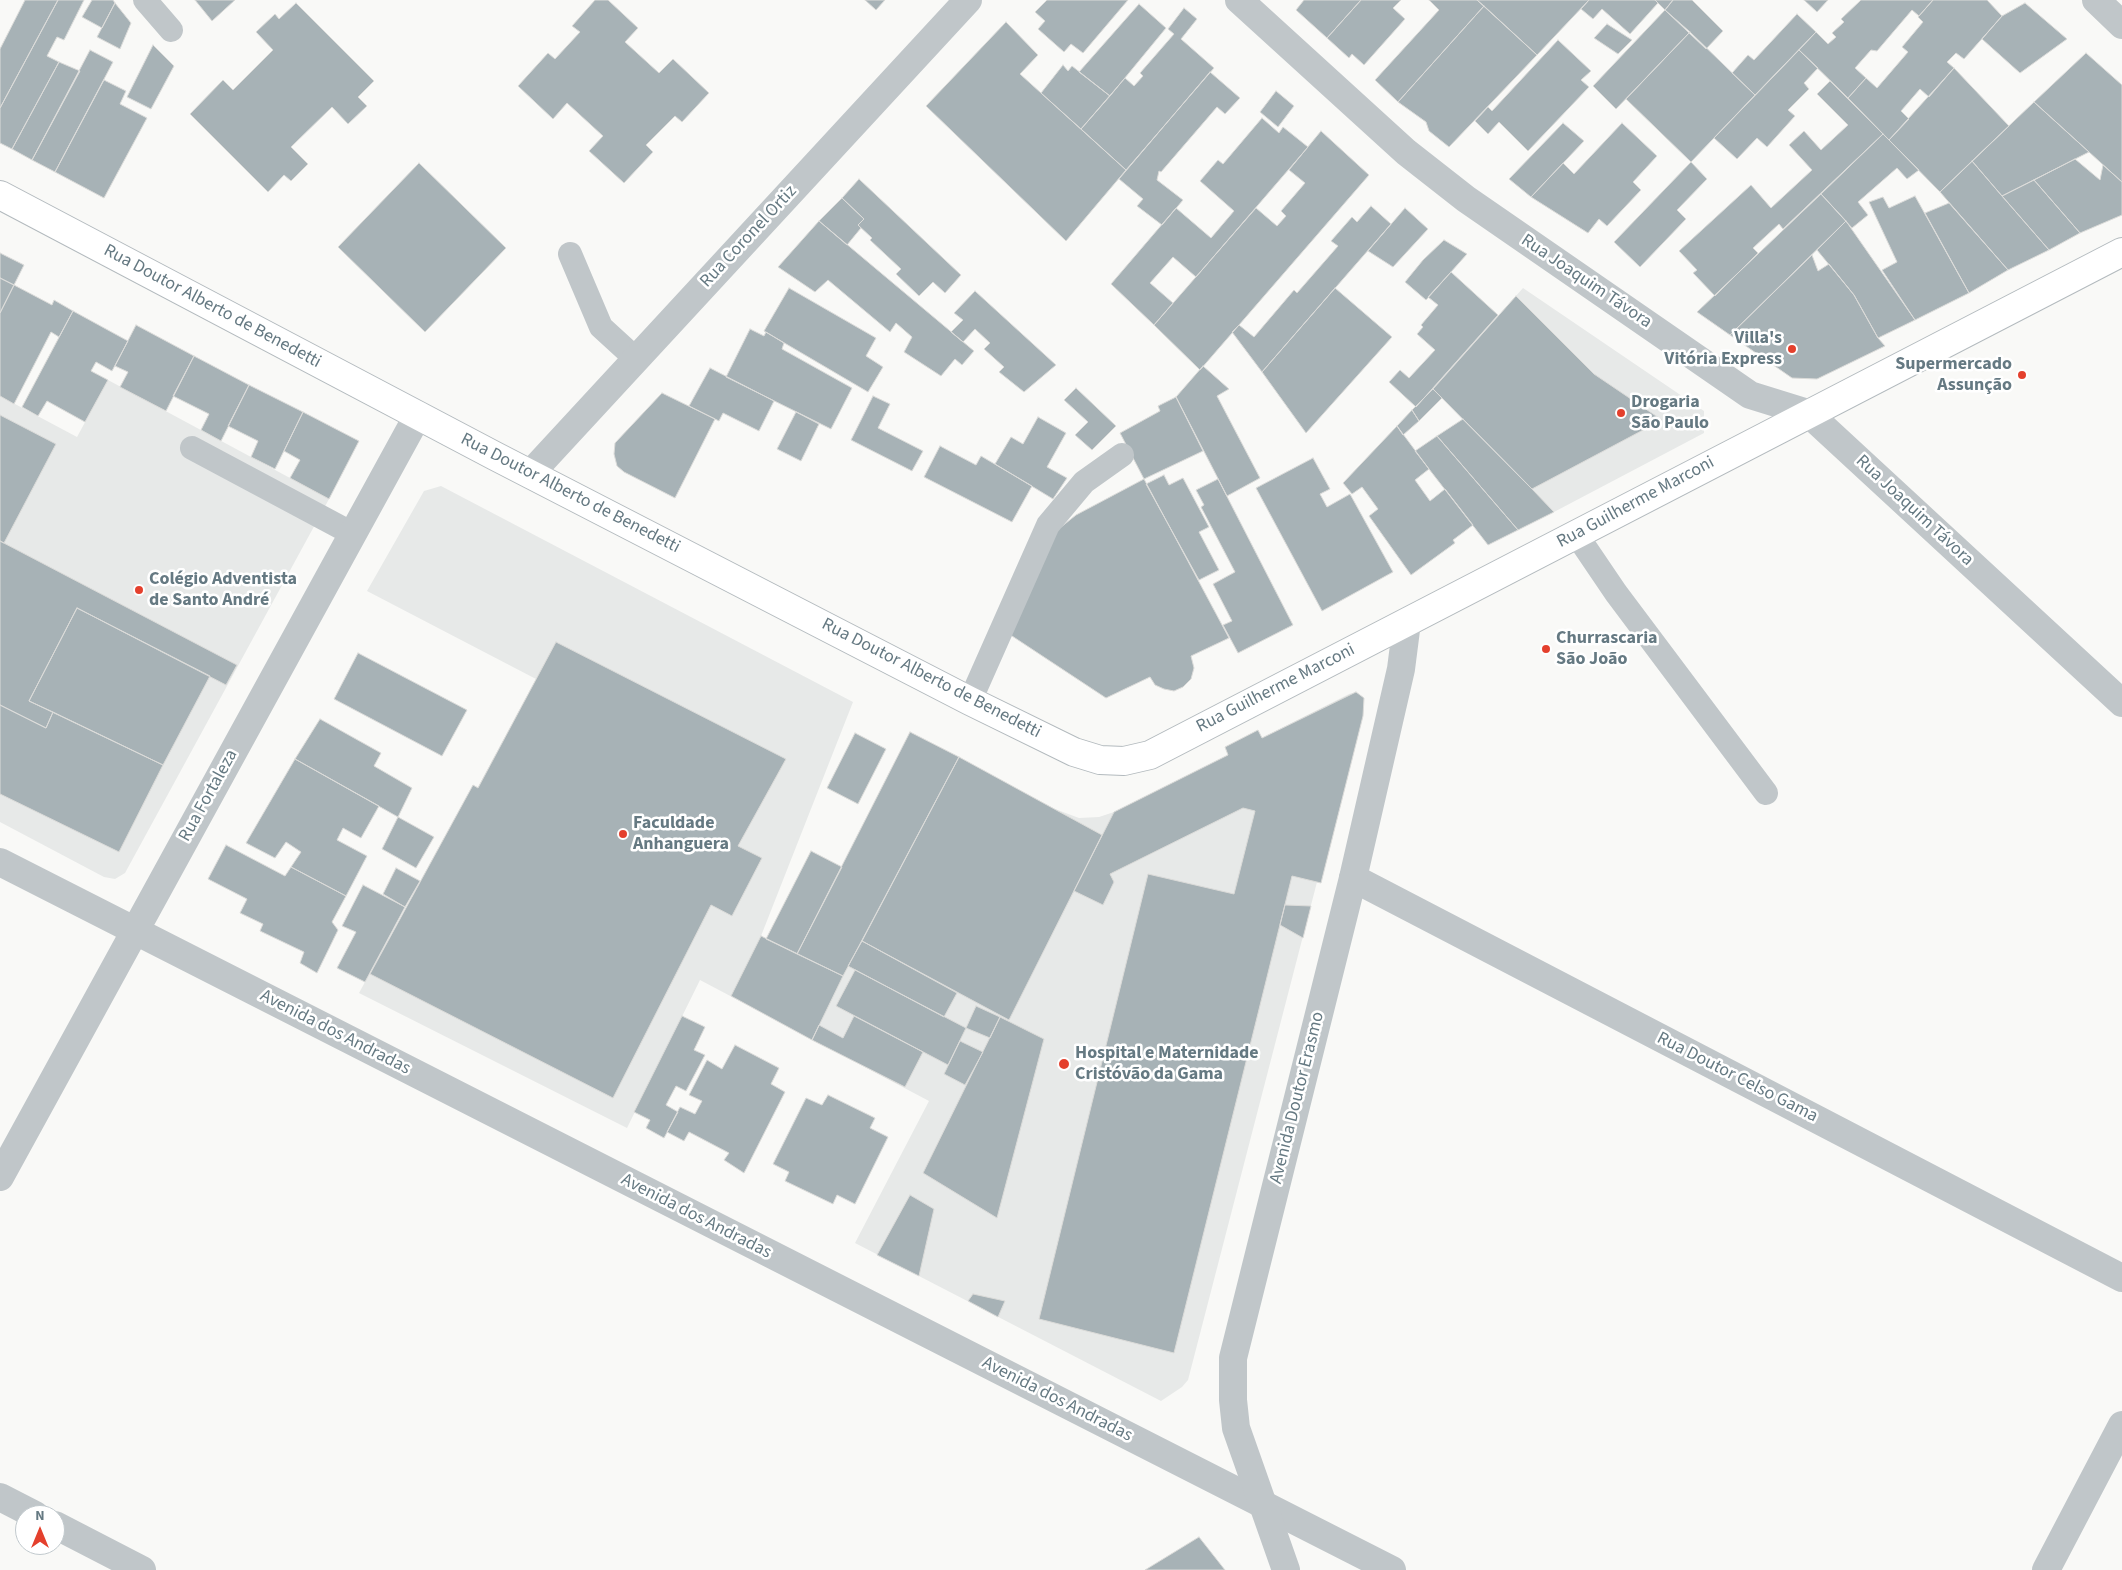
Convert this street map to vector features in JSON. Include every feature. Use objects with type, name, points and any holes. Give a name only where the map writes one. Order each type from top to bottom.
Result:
[{"type":"main road","name":"Rua Doutor Alberto de Benedetti","points":[[0,195],[530,474],[1074,752],[1100,760],[1124,761],[1150,754]]},
{"type":"main road","name":"Rua Guilherme Marconi","points":[[1150,754],[2122,252]]},
{"type":"street","name":"Rua Coronel Ortiz","points":[[530,474],[968,0]]},
{"type":"street","name":"Rua Joaquim Távora","points":[[1239,0],[1406,152],[1466,199],[1750,394],[1808,413],[2122,702]]},
{"type":"street","points":[[2096,0],[2122,25]]},
{"type":"street","name":"Rua Fortaleza","points":[[0,1177],[418,415]]},
{"type":"street","name":"Avenida Doutor Erasmo","points":[[1286,1570],[1236,1428],[1233,1400],[1233,1358],[1353,878],[1401,669],[1406,622]]},
{"type":"street","name":"Avenida dos Andradas","points":[[0,862],[1392,1570]]},
{"type":"street","name":"Rua Doutor Celso Gama","points":[[1353,878],[2122,1278]]},
{"type":"street","points":[[2046,1570],[2122,1425]]},
{"type":"street","points":[[0,1497],[16,1505]]},
{"type":"street","points":[[65,1530],[142,1570]]},
{"type":"lane","points":[[145,0],[172,30]]},
{"type":"lane","points":[[570,254],[601,327],[636,358]]},
{"type":"lane","points":[[192,448],[352,534]]},
{"type":"lane","points":[[970,700],[1048,525],[1084,482],[1122,455]]},
{"type":"lane","points":[[1576,534],[1616,592],[1766,793]]},
{"type":"shaded area","points":[[1523,288],[1704,411],[1704,433],[1554,512],[1433,389]]},
{"type":"shaded area","name":"Colégio Adventista de Santo André","points":[[108,380],[329,499],[125,873],[115,879],[104,877],[0,822],[0,396],[77,437]]},
{"type":"shaded area","points":[[441,486],[853,702],[761,936],[797,954],[910,732],[1055,809],[1079,818],[1099,817],[1114,812],[1349,694],[1356,692],[1364,698],[1363,716],[1321,883],[1317,882],[1188,1380],[1182,1387],[1161,1401],[855,1243],[929,1101],[700,980],[627,1128],[359,993],[473,785],[478,787],[536,679],[367,591],[424,491]]},
{"type":"building","points":[[25,0],[58,0],[0,108],[0,49]]},
{"type":"building","points":[[58,0],[84,0],[64,40],[57,37],[47,56],[59,62],[12,149],[0,143],[0,108]]},
{"type":"building","points":[[92,0],[113,0],[115,3],[102,28],[82,17]]},
{"type":"building","points":[[195,0],[235,0],[212,21]]},
{"type":"building","points":[[595,0],[608,0],[638,28],[625,42],[659,73],[673,59],[709,93],[682,122],[675,116],[646,145],[653,152],[624,183],[589,151],[603,136],[567,103],[553,119],[518,86],[548,53],[555,59],[580,32],[572,26]]},
{"type":"building","points":[[865,0],[885,0],[876,10]]},
{"type":"building","points":[[1047,0],[1128,0],[1083,53],[1071,44],[1064,52],[1038,29],[1045,21],[1035,12]]},
{"type":"building","points":[[1304,0],[1361,0],[1327,38],[1296,10]]},
{"type":"building","points":[[1361,0],[1401,0],[1393,8],[1405,19],[1364,65],[1352,54],[1349,58],[1327,38]]},
{"type":"building","points":[[1429,0],[1477,0],[1484,6],[1398,102],[1375,80],[1439,10]]},
{"type":"building","points":[[1477,0],[1589,0],[1537,55]]},
{"type":"building","points":[[1589,0],[1655,0],[1658,3],[1630,34],[1602,9],[1593,19],[1581,9]]},
{"type":"building","points":[[1655,0],[1673,0],[1665,10]]},
{"type":"building","points":[[1673,0],[1692,0],[1723,31],[1706,49],[1665,10]]},
{"type":"building","points":[[1804,0],[1828,0],[1817,12]]},
{"type":"building","points":[[1861,0],[1933,0],[1919,16],[1912,10],[1877,51],[1871,50],[1855,68],[1866,78],[1848,98],[1799,50],[1816,32],[1828,44],[1836,37],[1832,33],[1844,22],[1841,19]]},
{"type":"building","points":[[1933,0],[1987,0],[2002,16],[1964,59],[1956,53],[1947,62],[1954,68],[1929,97],[1920,89],[1901,111],[1909,119],[1889,140],[1848,98],[1866,78],[1877,88],[1908,52],[1902,47],[1923,22],[1918,17]]},
{"type":"building","points":[[115,3],[131,23],[120,49],[97,37]]},
{"type":"building","points":[[296,3],[374,81],[358,97],[367,106],[348,124],[332,107],[291,147],[308,164],[291,181],[284,175],[268,192],[190,114],[223,80],[233,90],[273,50],[256,32],[275,14],[279,19]]},
{"type":"building","points":[[2025,3],[2067,39],[2020,73],[1982,39],[2002,16]]},
{"type":"building","points":[[1139,4],[1166,28],[1110,96],[1079,72]]},
{"type":"building","points":[[1484,6],[1537,55],[1449,147],[1429,131],[1426,122],[1398,102]]},
{"type":"building","points":[[1184,8],[1197,19],[1181,39],[1214,68],[1126,170],[1081,129],[1125,78],[1134,86],[1143,76],[1140,73],[1174,34],[1168,29]]},
{"type":"building","points":[[1665,10],[1690,32],[1616,109],[1593,86]]},
{"type":"building","points":[[1797,14],[1816,32],[1755,95],[1732,73],[1748,55],[1754,60]]},
{"type":"building","points":[[1006,22],[1038,55],[1020,74],[1126,170],[1066,241],[926,106]]},
{"type":"building","points":[[1607,24],[1632,40],[1618,54],[1594,38]]},
{"type":"building","points":[[1690,32],[1755,95],[1691,162],[1626,99]]},
{"type":"building","points":[[1558,40],[1591,71],[1581,80],[1589,87],[1528,151],[1499,122],[1488,134],[1475,121],[1488,107],[1492,111]]},
{"type":"building","points":[[153,45],[174,66],[151,109],[127,97]]},
{"type":"building","points":[[90,50],[113,62],[55,172],[32,160]]},
{"type":"building","points":[[1799,50],[1818,68],[1804,83],[1809,89],[1788,110],[1795,116],[1767,147],[1757,138],[1737,159],[1714,138]]},
{"type":"building","points":[[2086,53],[2122,85],[2122,182],[2034,102]]},
{"type":"building","points":[[59,62],[80,71],[32,160],[12,149]]},
{"type":"building","points":[[1063,65],[1068,71],[1072,66],[1110,96],[1081,129],[1041,93]]},
{"type":"building","points":[[1954,68],[2009,126],[1940,192],[1889,140]]},
{"type":"building","points":[[1210,72],[1240,98],[1225,114],[1217,107],[1161,172],[1159,171],[1157,180],[1183,200],[1162,225],[1137,206],[1143,199],[1119,179]]},
{"type":"building","points":[[104,80],[126,91],[120,104],[147,118],[104,198],[55,172]]},
{"type":"building","points":[[1830,81],[1883,134],[1783,229],[1779,224],[1753,248],[1758,253],[1715,296],[1693,273],[1697,270],[1679,251],[1751,185],[1771,208],[1812,170],[1789,145],[1804,131],[1821,150],[1848,125],[1817,94]]},
{"type":"building","points":[[1276,91],[1294,106],[1278,127],[1260,112]]},
{"type":"building","points":[[2034,102],[2089,152],[2002,196],[1972,161]]},
{"type":"building","points":[[1262,118],[1279,133],[1283,127],[1308,147],[1196,277],[1173,257],[1150,283],[1173,303],[1154,325],[1111,284],[1176,208],[1211,238],[1234,211],[1200,181],[1218,160],[1223,164]]},
{"type":"building","points":[[1563,123],[1584,141],[1531,197],[1509,179]]},
{"type":"building","points":[[1622,123],[1657,156],[1633,182],[1641,190],[1607,226],[1599,219],[1588,233],[1531,197],[1563,163],[1574,174]]},
{"type":"building","points":[[1321,131],[1369,175],[1200,370],[1154,325],[1256,208],[1277,226],[1286,216],[1281,211],[1305,183],[1289,170]]},
{"type":"building","points":[[1883,134],[1919,170],[1907,179],[1897,168],[1858,202],[1868,215],[1852,228],[1821,194]]},
{"type":"building","points":[[2075,159],[2100,180],[2103,165],[2122,182],[2122,215],[2080,233],[2034,180]]},
{"type":"building","points":[[1972,161],[2049,250],[2008,270],[1940,192]]},
{"type":"building","points":[[1691,162],[1707,179],[1677,210],[1686,219],[1640,267],[1614,242]]},
{"type":"building","points":[[419,163],[506,248],[425,332],[338,247]]},
{"type":"building","points":[[859,179],[961,275],[945,293],[933,282],[919,296],[896,274],[901,269],[870,240],[872,238],[858,225],[864,219],[842,198]]},
{"type":"building","points":[[2034,180],[2080,233],[2049,250],[2002,196]]},
{"type":"building","points":[[1821,194],[1846,221],[1730,335],[1697,312]]},
{"type":"building","points":[[1915,196],[1969,293],[1915,320],[1882,270],[1897,262],[1869,202],[1883,197],[1889,208]]},
{"type":"building","points":[[842,198],[864,219],[858,225],[861,228],[847,245],[819,221]]},
{"type":"building","points":[[1949,203],[2008,270],[1969,293],[1925,213]]},
{"type":"building","points":[[1371,206],[1391,224],[1262,372],[1232,332],[1239,325],[1254,337],[1294,290],[1297,293],[1338,246],[1331,241],[1352,217],[1357,222]]},
{"type":"building","points":[[1405,208],[1428,229],[1393,267],[1368,251]]},
{"type":"building","points":[[819,221],[974,351],[962,365],[955,359],[941,376],[904,352],[912,337],[896,323],[890,332],[828,280],[815,292],[778,267]]},
{"type":"building","points":[[1846,221],[1915,320],[1878,338],[1854,295],[1817,250]]},
{"type":"building","points":[[1444,240],[1467,254],[1426,300],[1405,282],[1423,260]]},
{"type":"building","points":[[0,253],[24,265],[14,285],[0,278]]},
{"type":"building","points":[[1812,255],[1818,271],[1829,264],[1854,295],[1878,338],[1885,346],[1817,379],[1792,378],[1730,335]]},
{"type":"building","points":[[1451,272],[1498,315],[1416,407],[1389,382],[1400,370],[1409,378],[1435,350],[1417,334],[1423,327],[1421,325],[1438,305],[1428,297]]},
{"type":"building","points":[[0,278],[14,285],[0,313]]},
{"type":"building","points":[[14,285],[52,305],[54,300],[73,311],[59,337],[51,332],[14,404],[0,396],[0,313]]},
{"type":"building","points":[[789,288],[876,338],[866,356],[883,367],[868,392],[764,331]]},
{"type":"building","points":[[1335,288],[1392,337],[1306,433],[1262,372]]},
{"type":"building","points":[[975,291],[1056,365],[1024,392],[999,372],[1004,367],[984,349],[990,343],[975,329],[963,342],[951,332],[963,320],[954,313]]},
{"type":"building","points":[[1516,296],[1594,374],[1662,420],[1532,489],[1433,389]]},
{"type":"building","points":[[73,311],[128,341],[112,371],[96,362],[91,371],[108,380],[85,422],[47,401],[38,416],[22,407]]},
{"type":"building","points":[[136,325],[194,356],[166,411],[120,387],[128,372],[115,366]]},
{"type":"building","points":[[750,329],[764,336],[766,332],[784,343],[782,349],[852,388],[831,429],[726,377]]},
{"type":"building","points":[[194,356],[249,385],[221,441],[201,430],[209,414],[173,396]]},
{"type":"building","points":[[1203,366],[1229,389],[1217,396],[1260,478],[1227,496],[1176,397]]},
{"type":"building","points":[[710,368],[774,401],[759,431],[723,413],[719,421],[689,406]]},
{"type":"building","points":[[249,385],[303,412],[275,469],[251,457],[258,441],[228,426]]},
{"type":"building","points":[[1076,388],[1116,426],[1092,450],[1075,435],[1088,422],[1064,400]]},
{"type":"building","points":[[1433,389],[1442,398],[1419,421],[1412,410]]},
{"type":"building","points":[[662,393],[715,419],[675,498],[624,472],[617,466],[614,454],[615,443]]},
{"type":"building","points":[[873,396],[890,404],[878,428],[923,451],[912,471],[851,440]]},
{"type":"building","points":[[1176,397],[1203,451],[1144,479],[1120,433],[1160,411],[1158,406]]},
{"type":"building","points":[[1412,410],[1419,421],[1403,435],[1397,426]]},
{"type":"building","points":[[303,412],[359,441],[329,499],[290,478],[300,460],[284,451]]},
{"type":"building","points":[[796,412],[819,424],[801,461],[777,449]]},
{"type":"building","points":[[0,415],[56,444],[4,543],[0,541]]},
{"type":"building","points":[[1038,417],[1066,433],[1047,467],[1067,478],[1053,499],[995,464],[1011,437],[1023,444]]},
{"type":"building","points":[[1463,419],[1554,512],[1518,530],[1437,436]]},
{"type":"building","points":[[1397,426],[1429,469],[1415,480],[1430,501],[1445,489],[1473,525],[1453,540],[1455,543],[1411,575],[1369,516],[1378,509],[1362,487],[1352,494],[1343,483]]},
{"type":"building","points":[[1437,436],[1518,530],[1488,545],[1415,451]]},
{"type":"building","points":[[940,446],[976,465],[981,456],[1032,486],[1012,522],[924,477]]},
{"type":"building","points":[[1313,458],[1330,489],[1320,494],[1327,507],[1350,494],[1393,572],[1322,611],[1256,488]]},
{"type":"building","points":[[1164,475],[1169,485],[1183,478],[1209,527],[1199,532],[1219,570],[1199,580],[1146,484]]},
{"type":"building","points":[[1144,479],[1229,638],[1191,656],[1194,668],[1191,679],[1183,687],[1174,691],[1164,689],[1155,685],[1150,677],[1106,698],[1009,634],[1045,540],[1076,515]]},
{"type":"building","points":[[1218,479],[1293,625],[1238,653],[1223,625],[1232,621],[1213,584],[1235,572],[1201,507],[1204,505],[1196,490]]},
{"type":"building","points":[[0,541],[237,665],[226,685],[77,608],[29,701],[53,712],[46,728],[0,705]]},
{"type":"building","points":[[77,608],[210,676],[163,765],[29,701]]},
{"type":"building","points":[[556,642],[786,759],[738,846],[762,858],[732,916],[711,905],[613,1098],[370,974],[473,785],[478,788]]},
{"type":"building","points":[[358,653],[467,710],[442,756],[334,699]]},
{"type":"building","points":[[1356,692],[1364,698],[1363,716],[1321,883],[1292,876],[1174,1353],[1039,1319],[1148,874],[1234,894],[1255,811],[1243,808],[1110,874],[1114,882],[1103,905],[1074,891],[1114,812],[1228,755],[1225,747],[1258,730],[1262,738]]},
{"type":"building","points":[[0,705],[46,728],[53,712],[163,765],[119,852],[0,794]]},
{"type":"building","points":[[320,719],[381,753],[374,766],[412,788],[398,817],[295,759]]},
{"type":"building","points":[[910,732],[959,757],[843,976],[797,954]]},
{"type":"building","points":[[855,733],[886,749],[858,804],[827,788]]},
{"type":"building","points":[[959,757],[1102,835],[1009,1020],[862,941]]},
{"type":"building","points":[[295,759],[379,806],[361,838],[343,828],[337,840],[367,856],[346,896],[291,867],[301,852],[286,842],[275,858],[246,843]]},
{"type":"building","points":[[398,817],[434,837],[416,868],[382,849]]},
{"type":"building","points":[[226,845],[285,876],[291,867],[346,896],[332,922],[338,930],[317,973],[300,963],[304,952],[260,931],[263,924],[240,913],[247,899],[208,879]]},
{"type":"building","points":[[811,851],[842,867],[797,954],[766,939]]},
{"type":"building","points":[[396,868],[420,881],[405,907],[383,894]]},
{"type":"building","points":[[363,885],[405,907],[365,982],[337,968],[356,932],[342,926]]},
{"type":"building","points":[[1285,905],[1311,906],[1303,938],[1280,925]]},
{"type":"building","points":[[761,936],[843,976],[812,1040],[731,996]]},
{"type":"building","points":[[862,941],[957,993],[944,1017],[848,966]]},
{"type":"building","points":[[855,970],[966,1028],[948,1065],[836,1006]]},
{"type":"building","points":[[976,1006],[1000,1017],[990,1038],[966,1028]]},
{"type":"building","points":[[682,1016],[705,1027],[694,1050],[705,1055],[686,1091],[676,1086],[666,1105],[678,1112],[664,1138],[646,1128],[650,1120],[634,1112]]},
{"type":"building","points":[[854,1016],[923,1052],[905,1087],[812,1040],[819,1025],[843,1038]]},
{"type":"building","points":[[1000,1017],[1044,1039],[997,1218],[923,1173]]},
{"type":"building","points":[[960,1041],[983,1052],[965,1085],[944,1074]]},
{"type":"building","points":[[735,1045],[779,1068],[771,1084],[785,1092],[744,1173],[724,1160],[729,1153],[689,1132],[684,1141],[667,1132],[680,1107],[695,1114],[702,1101],[689,1095],[707,1060],[722,1069]]},
{"type":"building","points":[[828,1095],[875,1118],[870,1128],[888,1137],[855,1204],[837,1195],[833,1204],[785,1181],[789,1172],[773,1164],[806,1098],[822,1105]]},
{"type":"building","points":[[910,1195],[934,1209],[919,1276],[877,1255]]},
{"type":"building","points":[[973,1294],[1005,1301],[998,1317],[968,1301]]},
{"type":"building","points":[[1199,1537],[1225,1570],[1145,1570]]},
{"type":"place","name":"Villa's Vitória Express","points":[[1792,349]]},
{"type":"place","name":"Supermercado Assunção","points":[[2022,375]]},
{"type":"place","name":"Drogaria São Paulo","points":[[1621,413]]},
{"type":"place","name":"Colégio Adventista de Santo André","points":[[139,590]]},
{"type":"place","name":"Churrascaria São João","points":[[1546,649]]},
{"type":"place","name":"Faculdade Anhanguera","points":[[623,834]]},
{"type":"place","name":"Hospital e Maternidade Cristóvão da Gama","points":[[1064,1064]]}]
